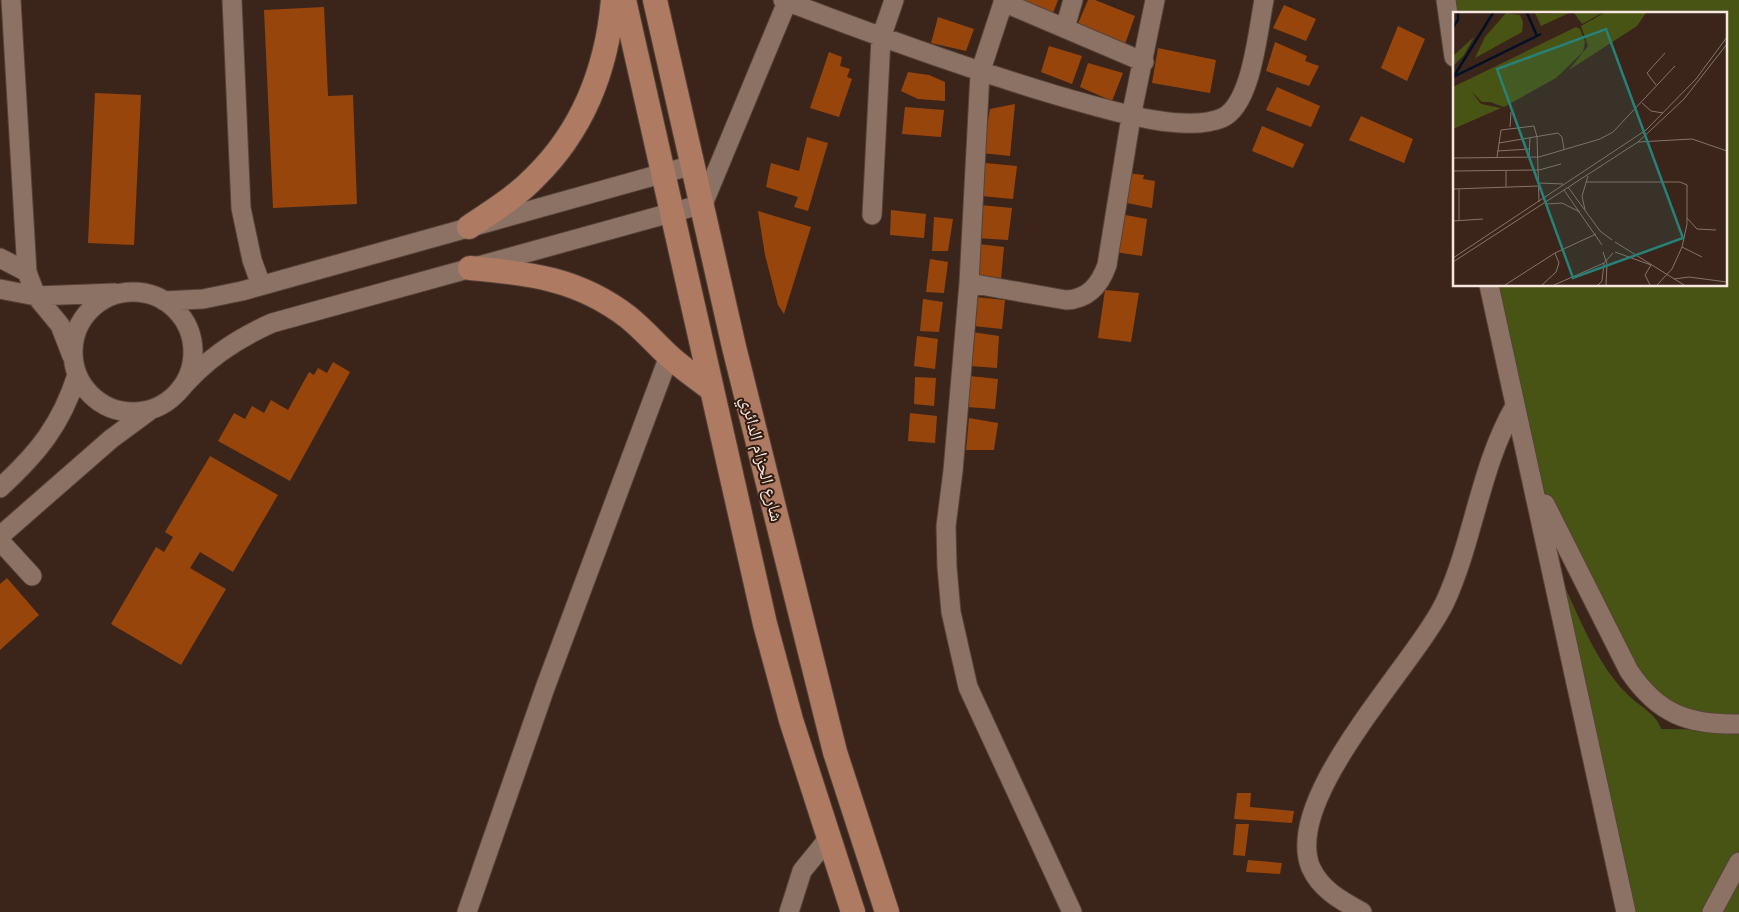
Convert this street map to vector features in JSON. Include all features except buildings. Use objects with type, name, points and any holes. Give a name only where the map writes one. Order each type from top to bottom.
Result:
[{"type":"main road","points":[[468,228],[508,201],[535,178],[579,122],[594,90],[607,46],[613,0]]},
{"type":"main road","name":"شارع الحزام الدائري","points":[[624,0],[765,624],[791,720],[853,912]]},
{"type":"main road","name":"شارع الحزام الدائري","points":[[655,0],[734,347],[834,752],[888,912]]},
{"type":"main road","points":[[470,268],[524,273],[552,278],[579,288],[604,301],[628,317],[669,356],[711,388]]},
{"type":"street","points":[[11,0],[28,272],[36,296],[60,325],[75,368],[87,391],[100,403],[116,410],[134,412],[152,409]]},
{"type":"street","points":[[232,0],[241,208],[250,252],[261,285]]},
{"type":"street","points":[[872,215],[881,38],[894,0]]},
{"type":"street","points":[[1065,28],[1073,0]]},
{"type":"street","points":[[969,283],[1066,300],[1079,299],[1091,291],[1103,276],[1107,266],[1154,0]]},
{"type":"street","points":[[0,536],[111,439],[152,409],[166,402],[210,359],[250,333],[272,323],[702,204],[785,1],[980,73],[1132,117],[1188,124],[1222,118],[1237,105],[1247,84],[1264,0]]},
{"type":"street","points":[[1446,0],[1453,50]]},
{"type":"street","points":[[1072,912],[968,687],[951,612],[946,526],[954,471],[969,283],[980,73],[1004,1],[1144,62]]},
{"type":"street","points":[[164,301],[223,296],[693,165]]},
{"type":"street","points":[[0,258],[28,272]]},
{"type":"street","points":[[1489,286],[1626,912]]},
{"type":"street","points":[[0,288],[36,296],[135,292],[150,295],[164,301],[177,312],[187,327],[192,344],[192,361],[187,378],[177,393]]},
{"type":"street","points":[[0,488],[27,463],[50,435],[64,410],[75,368],[73,346],[84,318],[106,298],[120,293]]},
{"type":"street","points":[[467,912],[544,688],[669,356]]},
{"type":"street","points":[[1362,912],[1335,896],[1322,884],[1311,868],[1307,848],[1315,808],[1334,768],[1374,705],[1423,640],[1445,601],[1500,436],[1515,406]]},
{"type":"street","points":[[1533,481],[1629,671],[1641,689],[1657,704],[1682,717],[1696,722],[1739,724]]},
{"type":"street","points":[[0,541],[32,576]]},
{"type":"street","points":[[789,912],[802,871],[828,839]]},
{"type":"street","points":[[1712,912],[1739,862]]},
{"type":"green space","points":[[1443,0],[1739,0],[1739,717],[1701,717],[1635,682],[1563,534],[1511,414],[1484,286],[1726,286],[1726,12],[1453,12],[1453,85]]},
{"type":"green space","points":[[1564,585],[1591,642],[1607,670],[1627,694],[1656,719],[1661,729],[1739,730],[1739,912],[1623,912]]}]
